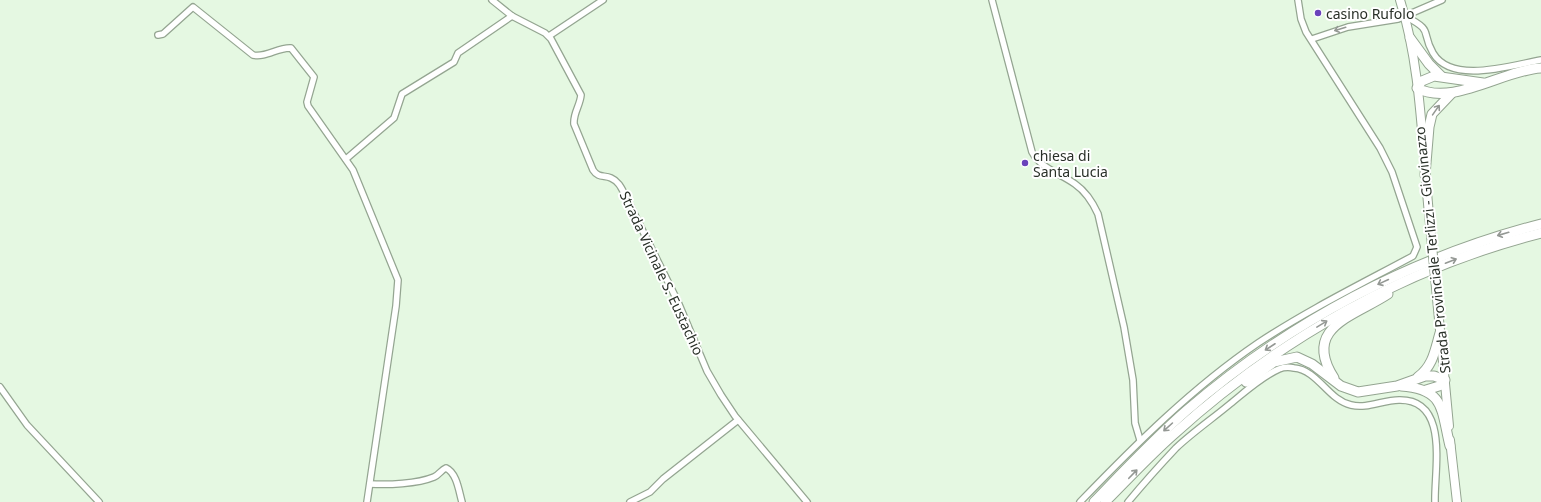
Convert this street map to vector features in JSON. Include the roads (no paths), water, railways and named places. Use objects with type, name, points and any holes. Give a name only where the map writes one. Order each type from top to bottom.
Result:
[{"type":"highway","points":[[1410,38],[1429,64],[1441,76]]},
{"type":"highway","points":[[1483,83],[1462,81],[1441,76],[1428,78],[1417,88],[1426,93],[1452,93],[1483,83],[1541,68]]},
{"type":"highway","points":[[1425,175],[1428,127],[1432,114],[1452,93]]},
{"type":"highway","points":[[1524,229],[1541,219]]},
{"type":"highway","points":[[1094,502],[1139,455],[1187,410],[1261,353],[1331,308],[1445,254],[1541,224]]},
{"type":"highway","points":[[1106,502],[1173,434],[1212,401],[1256,367],[1324,323],[1366,299],[1420,274],[1482,250],[1541,233]]},
{"type":"highway","points":[[1335,381],[1323,358],[1323,346],[1329,334],[1346,317],[1381,299],[1420,274]]},
{"type":"highway","points":[[1415,379],[1429,366],[1440,333]]},
{"type":"highway","points":[[1212,401],[1234,390],[1274,362],[1287,358],[1298,357],[1307,360],[1346,389],[1358,392],[1397,386],[1415,379],[1434,376],[1445,380],[1439,386],[1426,390],[1397,386]]},
{"type":"highway","points":[[1426,390],[1433,395],[1441,407],[1450,446]]},
{"type":"main road","name":"Strada Provinciale Terlizzi - Giovinazzo","points":[[1400,0],[1410,38],[1417,88],[1450,446],[1457,502]]},
{"type":"street","points":[[492,0],[512,16],[549,36],[603,0]]},
{"type":"street","points":[[992,0],[1032,152],[1035,158],[1047,168],[1075,184],[1094,204],[1098,214],[1127,341],[1133,380],[1135,423],[1140,440]]},
{"type":"street","points":[[1080,502],[1140,440],[1205,384],[1257,344],[1314,309],[1413,256],[1416,247],[1392,172],[1380,148],[1312,39],[1306,32],[1301,19],[1298,0]]},
{"type":"street","points":[[1312,39],[1348,27],[1405,16],[1442,0]]},
{"type":"street","points":[[158,35],[163,34],[193,7],[253,55],[264,55],[284,48],[291,48],[314,77],[307,102],[308,106],[353,170],[398,280],[396,306],[367,502]]},
{"type":"street","points":[[346,160],[394,118],[402,94],[454,62],[458,53],[512,16]]},
{"type":"street","points":[[1405,16],[1423,26],[1427,31],[1430,46],[1434,55],[1444,64],[1453,68],[1476,71],[1541,60]]},
{"type":"street","name":"Strada Vicinale S. Eustachio","points":[[549,36],[581,95],[573,119],[593,170],[599,176],[612,179],[619,184],[678,302],[707,371],[721,395],[738,420],[807,502]]},
{"type":"street","points":[[1128,502],[1175,449],[1195,430],[1257,383],[1279,369],[1287,367],[1302,369],[1309,373],[1335,397],[1351,405],[1370,405],[1391,400],[1406,400],[1425,410],[1430,416],[1436,435],[1436,502]]},
{"type":"street","points":[[0,387],[27,425],[99,502]]},
{"type":"street","points":[[630,502],[650,492],[663,479],[738,420]]},
{"type":"street","points":[[370,484],[392,484],[422,480],[435,477],[446,468],[450,470],[455,478],[462,502]]},
{"type":"place","name":"casino Rufolo","points":[[1318,13]]},
{"type":"place","name":"chiesa di Santa Lucia","points":[[1025,163]]}]
